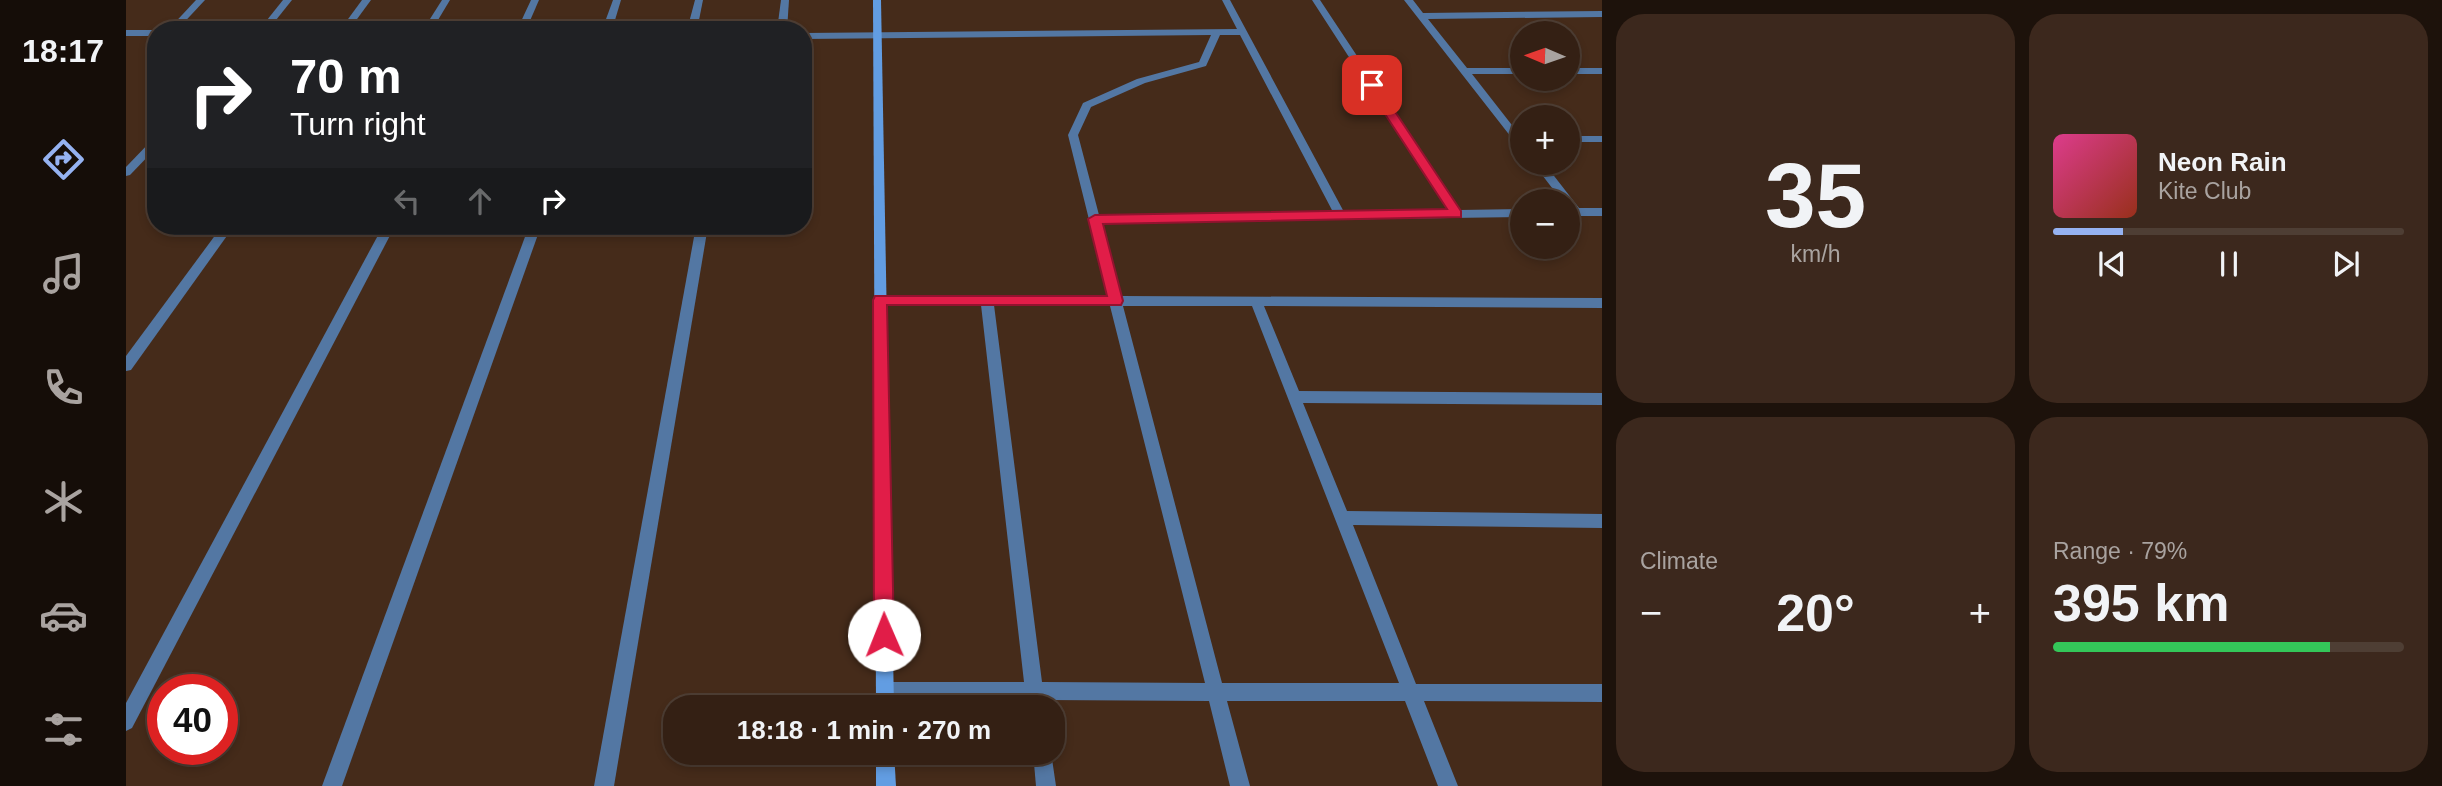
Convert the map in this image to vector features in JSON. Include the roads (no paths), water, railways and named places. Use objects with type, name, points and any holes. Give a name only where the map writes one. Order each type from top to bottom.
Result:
[{"type":"street","points":[[181,21],[201,0]]},
{"type":"street","points":[[270,21],[288,0]]},
{"type":"street","points":[[351,21],[367,0]]},
{"type":"street","points":[[433,21],[446,0]]},
{"type":"street","points":[[526,21],[536,0]]},
{"type":"street","points":[[610,21],[617,0]]},
{"type":"street","points":[[694,21],[699,0]]},
{"type":"street","points":[[783,21],[785,0]]},
{"type":"street","points":[[877,0],[885,695]]},
{"type":"street","points":[[1226,0],[1340,215]]},
{"type":"street","points":[[1316,0],[1456,214]]},
{"type":"street","points":[[1408,0],[1510,126]]},
{"type":"street","points":[[1421,16],[1602,15]]},
{"type":"street","points":[[1217,32],[1203,64],[1141,81],[1087,105],[1073,135],[1240,786]]},
{"type":"street","points":[[812,36],[1243,32]]},
{"type":"street","points":[[126,33],[147,33]]},
{"type":"street","points":[[1465,71],[1510,71]]},
{"type":"street","points":[[1580,71],[1602,71]]},
{"type":"street","points":[[1580,139],[1602,139]]},
{"type":"street","points":[[126,173],[147,151]]},
{"type":"street","points":[[1095,219],[1510,212]]},
{"type":"street","points":[[1580,212],[1602,212]]},
{"type":"street","points":[[126,366],[221,235]]},
{"type":"street","points":[[126,722],[384,235]]},
{"type":"street","points":[[332,786],[532,235]]},
{"type":"street","points":[[604,786],[700,235]]},
{"type":"street","points":[[880,300],[1602,303]]},
{"type":"street","points":[[987,300],[1035,695]]},
{"type":"street","points":[[1256,302],[1448,786]]},
{"type":"street","points":[[1294,397],[1602,399]]},
{"type":"street","points":[[1342,519],[1602,521]]},
{"type":"street","points":[[1065,698],[1216,692],[1602,693]]},
{"type":"street","points":[[885,765],[886,786]]},
{"type":"street","points":[[1044,765],[1046,786]]}]
